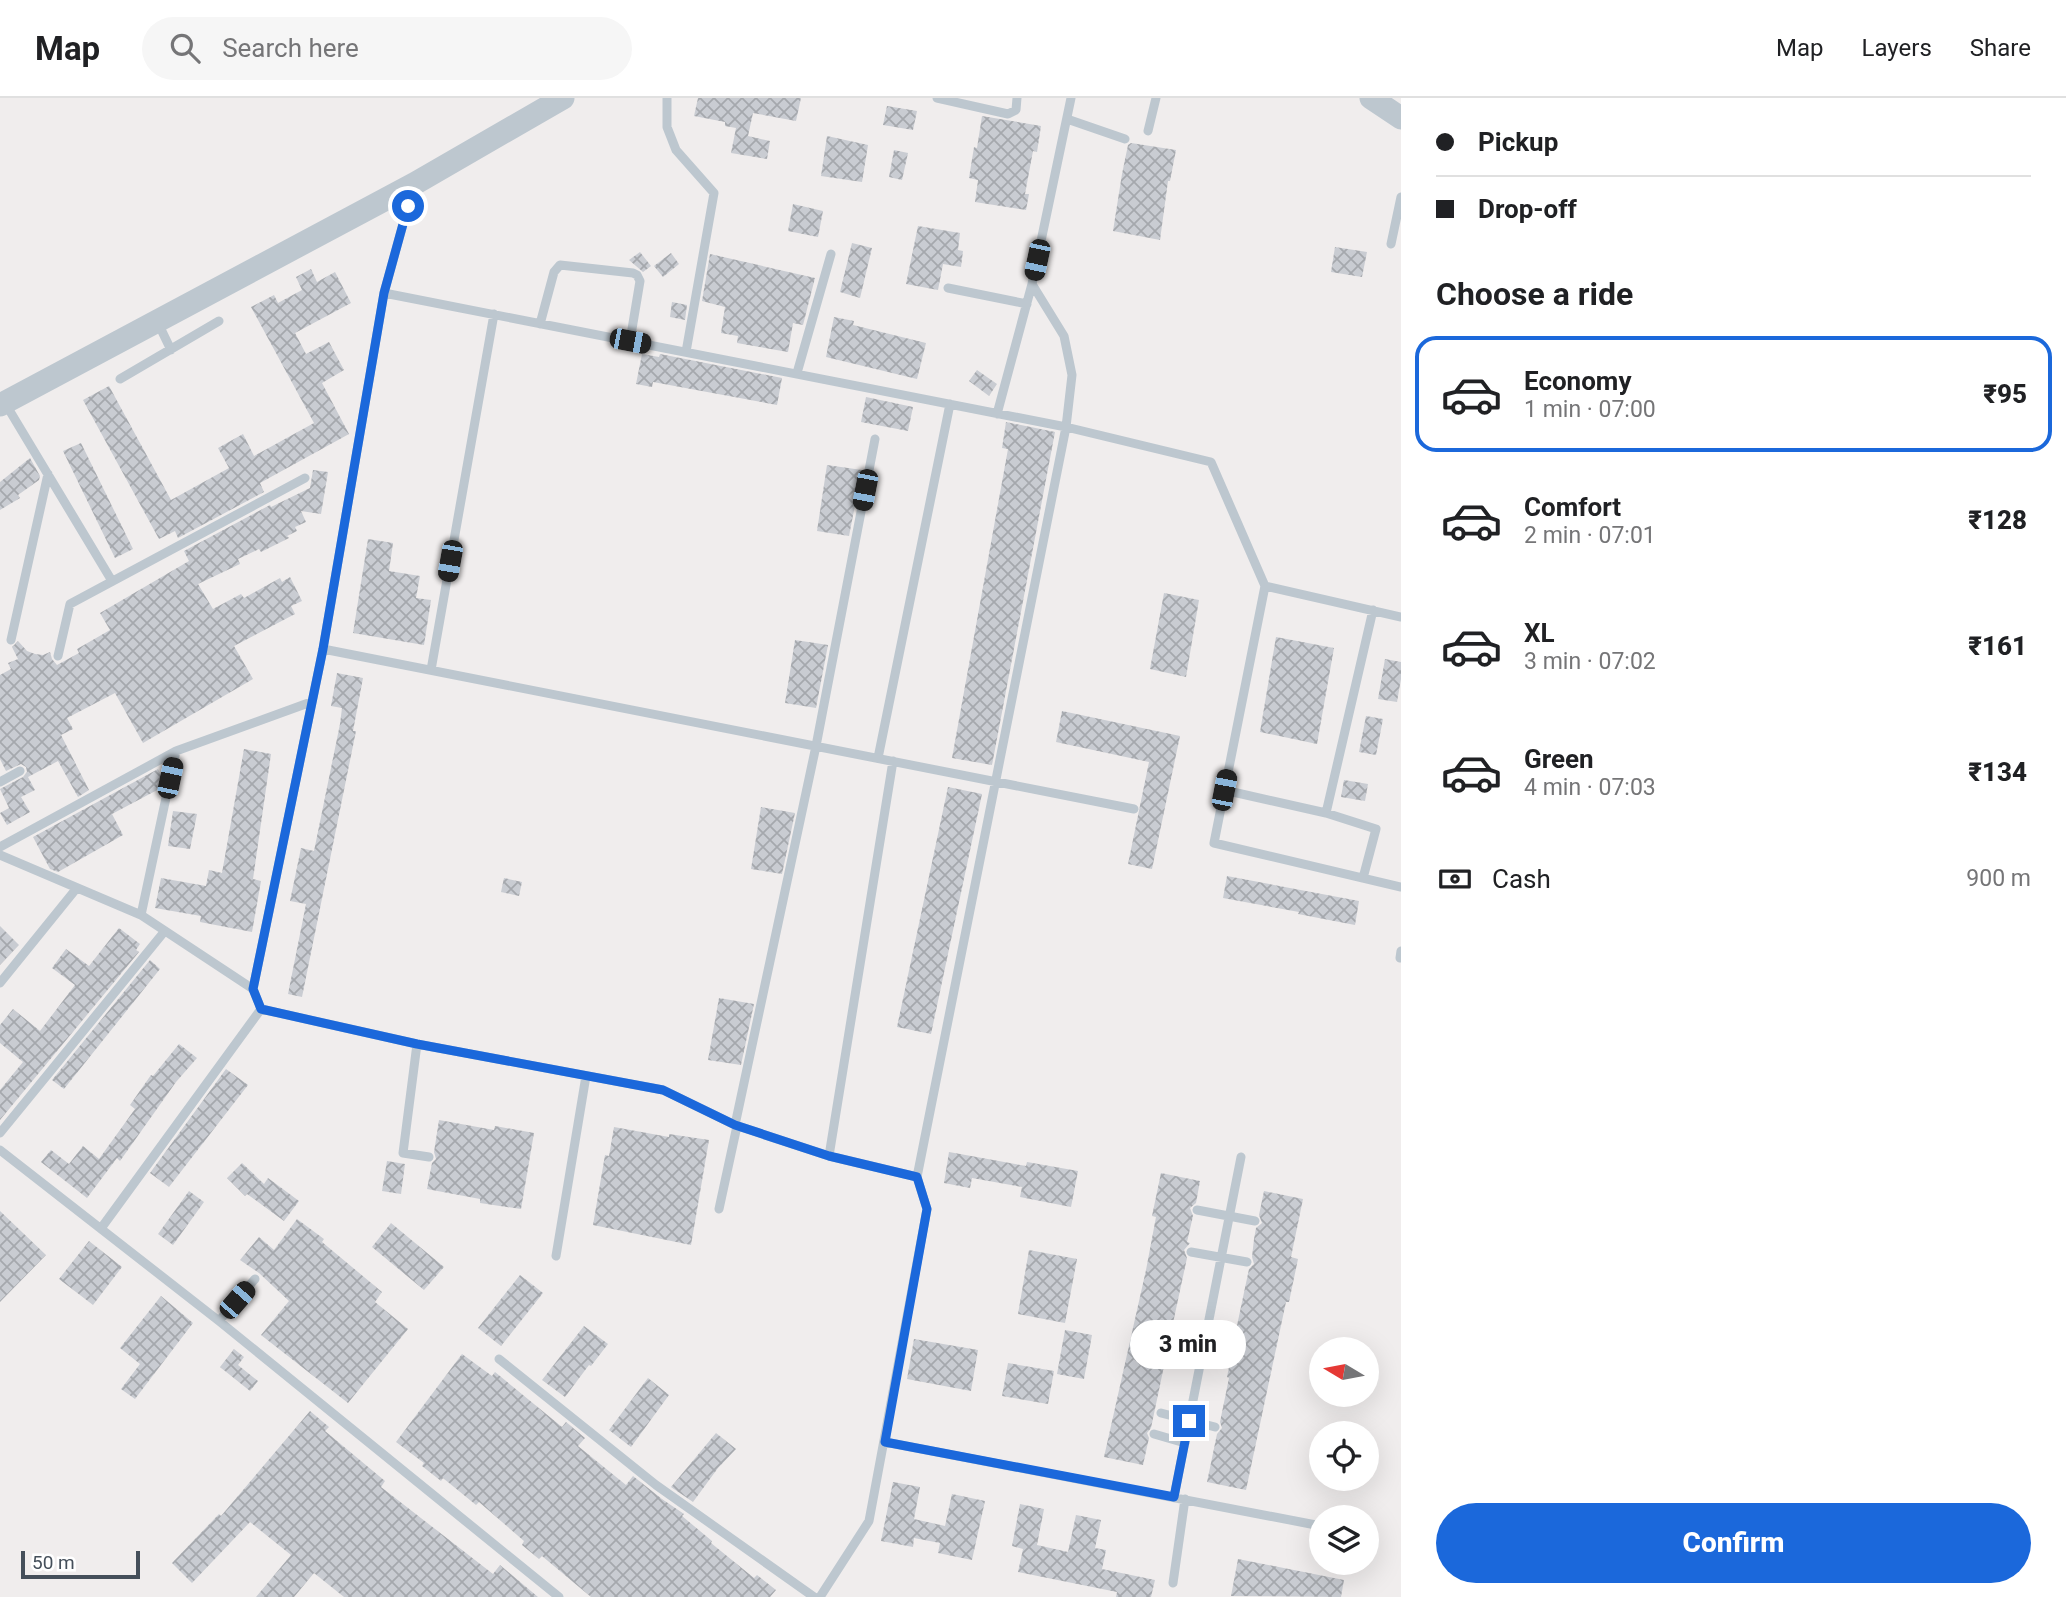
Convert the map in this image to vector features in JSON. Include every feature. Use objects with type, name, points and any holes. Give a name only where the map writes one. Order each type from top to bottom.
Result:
[{"type":"street","points":[[2,403],[414,184],[563,98]]},
{"type":"street","points":[[1371,98],[1401,118]]},
{"type":"lane","points":[[667,98],[667,127],[676,150],[714,193],[686,352]]},
{"type":"lane","points":[[937,98],[960,100],[1008,114],[1016,110],[1017,98]]},
{"type":"lane","points":[[997,414],[1032,284],[1071,98]]},
{"type":"lane","points":[[1148,131],[1156,98]]},
{"type":"lane","points":[[1067,119],[1125,139]]},
{"type":"lane","points":[[261,1009],[253,989],[323,649],[384,293],[414,184]]},
{"type":"lane","points":[[1391,244],[1401,197]]},
{"type":"lane","points":[[797,373],[831,254]]},
{"type":"lane","points":[[540,324],[554,272],[560,265],[633,273],[640,281],[630,341]]},
{"type":"lane","points":[[820,1597],[869,1521],[927,1209],[917,1177],[1066,427],[1072,375],[1064,336],[1032,284]]},
{"type":"lane","points":[[948,288],[1027,304]]},
{"type":"lane","points":[[384,293],[1066,427],[1211,462],[1265,586],[1214,843],[1401,887]]},
{"type":"lane","points":[[431,670],[494,314]]},
{"type":"lane","points":[[157,320],[171,349]]},
{"type":"lane","points":[[120,379],[219,321]]},
{"type":"lane","points":[[2,403],[112,582]]},
{"type":"lane","points":[[878,758],[950,404]]},
{"type":"lane","points":[[719,1209],[816,746],[874,439]]},
{"type":"lane","points":[[11,640],[48,474]]},
{"type":"lane","points":[[58,656],[70,604],[305,478]]},
{"type":"lane","points":[[1265,586],[1401,617]]},
{"type":"lane","points":[[1326,813],[1373,610]]},
{"type":"lane","points":[[323,649],[1134,809]]},
{"type":"lane","points":[[0,848],[176,751],[311,702]]},
{"type":"lane","points":[[141,915],[176,751]]},
{"type":"lane","points":[[829,1156],[892,761]]},
{"type":"lane","points":[[0,782],[20,771]]},
{"type":"lane","points":[[1224,790],[1326,813],[1376,829],[1363,878]]},
{"type":"lane","points":[[0,855],[141,915],[253,989]]},
{"type":"lane","points":[[0,983],[76,889]]},
{"type":"lane","points":[[0,1133],[164,932]]},
{"type":"lane","points":[[261,1009],[417,1044],[663,1090],[736,1126],[829,1156],[917,1177]]},
{"type":"lane","points":[[102,1227],[261,1009]]},
{"type":"lane","points":[[417,1044],[403,1153],[429,1157]]},
{"type":"lane","points":[[556,1256],[586,1076]]},
{"type":"lane","points":[[0,1150],[102,1227],[559,1597]]},
{"type":"lane","points":[[1174,1497],[1241,1157]]},
{"type":"lane","points":[[1197,1210],[1255,1221]]},
{"type":"lane","points":[[1191,1252],[1247,1262]]},
{"type":"lane","points":[[219,1321],[255,1279]]},
{"type":"lane","points":[[1174,1343],[1228,1355]]},
{"type":"lane","points":[[499,1359],[656,1485],[814,1597]]},
{"type":"lane","points":[[1161,1413],[1215,1427]]},
{"type":"lane","points":[[1154,1434],[1185,1443]]},
{"type":"lane","points":[[885,1442],[1309,1523]]},
{"type":"lane","points":[[1173,1583],[1185,1499]]},
{"type":"building","points":[[698,98],[801,98],[796,121],[753,113],[748,136],[770,141],[767,159],[731,153],[736,128],[725,126],[725,122],[694,116]]},
{"type":"building","points":[[887,106],[917,111],[913,130],[883,125]]},
{"type":"building","points":[[982,116],[1041,126],[1025,194],[1029,194],[1026,210],[975,202],[978,180],[969,178]]},
{"type":"building","points":[[827,136],[868,145],[862,182],[821,176]]},
{"type":"building","points":[[1131,143],[1176,150],[1168,181],[1160,240],[1113,231],[1122,174],[1128,145]]},
{"type":"building","points":[[894,150],[908,153],[902,180],[889,177]]},
{"type":"building","points":[[793,204],[823,211],[818,237],[788,231]]},
{"type":"building","points":[[918,226],[960,233],[958,250],[963,251],[961,267],[943,264],[938,290],[906,284]]},
{"type":"building","points":[[852,243],[872,248],[860,298],[840,292]]},
{"type":"building","points":[[1335,247],[1367,252],[1362,277],[1331,272]]},
{"type":"building","points":[[640,252],[651,266],[643,272],[629,260]]},
{"type":"building","points":[[671,253],[679,264],[663,277],[654,266]]},
{"type":"building","points":[[710,254],[815,278],[803,325],[793,323],[788,352],[737,343],[738,336],[721,333],[725,307],[702,301]]},
{"type":"building","points":[[311,269],[317,282],[335,272],[351,303],[295,333],[306,354],[329,342],[344,370],[322,383],[349,434],[260,483],[264,492],[178,538],[175,531],[159,539],[83,400],[109,386],[171,500],[229,468],[218,448],[243,434],[254,456],[314,423],[251,307],[274,295],[278,303],[302,290],[296,277]]},
{"type":"building","points":[[672,302],[687,305],[685,320],[670,317]]},
{"type":"building","points":[[834,317],[854,321],[853,325],[926,343],[917,379],[826,357]]},
{"type":"building","points":[[642,354],[659,357],[660,354],[782,378],[777,405],[653,382],[652,387],[636,384]]},
{"type":"building","points":[[977,370],[997,384],[989,396],[969,381]]},
{"type":"building","points":[[866,397],[913,407],[908,431],[861,422]]},
{"type":"building","points":[[1006,422],[1055,432],[992,765],[952,758],[1008,449],[1002,448]]},
{"type":"building","points":[[81,443],[133,549],[115,558],[63,451]]},
{"type":"building","points":[[30,458],[40,476],[39,480],[18,495],[20,498],[0,510],[0,482]]},
{"type":"building","points":[[827,465],[862,470],[849,536],[817,531]]},
{"type":"building","points":[[313,470],[328,472],[321,514],[301,511],[306,522],[295,527],[297,531],[287,536],[289,538],[261,552],[259,549],[238,559],[240,564],[198,584],[213,609],[241,594],[244,598],[280,578],[282,582],[290,577],[302,601],[291,606],[295,614],[234,646],[253,679],[143,743],[115,693],[67,718],[73,729],[61,735],[89,790],[78,797],[58,761],[28,777],[35,790],[21,797],[30,812],[7,825],[0,813],[9,808],[0,789],[27,772],[26,767],[21,764],[6,771],[0,759],[0,675],[11,669],[8,663],[18,659],[12,647],[18,641],[27,651],[35,654],[50,652],[57,665],[79,653],[77,649],[110,630],[100,613],[189,561],[184,551],[270,505],[271,507],[310,488]]},
{"type":"building","points":[[368,539],[393,543],[389,571],[420,576],[416,598],[431,600],[424,645],[353,633]]},
{"type":"building","points":[[1164,593],[1199,600],[1186,677],[1150,669]]},
{"type":"building","points":[[1276,637],[1334,648],[1317,744],[1260,732]]},
{"type":"building","points":[[795,640],[828,645],[816,708],[785,703]]},
{"type":"building","points":[[1385,659],[1401,662],[1397,702],[1378,699]]},
{"type":"building","points":[[337,673],[363,678],[353,731],[356,731],[302,997],[288,994],[306,904],[290,901],[301,848],[314,851],[340,724],[342,708],[331,706]]},
{"type":"building","points":[[1062,711],[1180,736],[1152,869],[1128,864],[1149,762],[1056,742]]},
{"type":"building","points":[[1366,716],[1383,719],[1376,755],[1359,752]]},
{"type":"building","points":[[244,749],[271,754],[253,879],[261,881],[252,932],[200,922],[201,916],[155,908],[161,878],[206,886],[209,870],[222,873]]},
{"type":"building","points":[[158,769],[163,779],[161,788],[112,814],[123,835],[58,872],[50,869],[33,837]]},
{"type":"building","points":[[1344,780],[1368,784],[1365,801],[1341,797]]},
{"type":"building","points":[[948,787],[982,794],[931,1034],[897,1027]]},
{"type":"building","points":[[761,807],[795,813],[782,874],[751,869]]},
{"type":"building","points":[[173,811],[197,814],[190,849],[168,846]]},
{"type":"building","points":[[1227,876],[1359,901],[1355,925],[1223,898]]},
{"type":"building","points":[[504,878],[522,882],[519,896],[501,892]]},
{"type":"building","points":[[0,926],[19,945],[0,965]]},
{"type":"building","points":[[119,928],[140,944],[136,950],[139,952],[0,1120],[0,1090],[23,1062],[0,1043],[0,1025],[13,1009],[40,1031],[75,985],[52,968],[66,949],[89,966]]},
{"type":"building","points":[[150,960],[160,969],[64,1089],[52,1080]]},
{"type":"building","points":[[719,998],[754,1004],[741,1065],[708,1060]]},
{"type":"building","points":[[179,1044],[197,1058],[176,1082],[120,1161],[117,1158],[87,1198],[41,1162],[51,1150],[69,1164],[83,1146],[99,1159],[135,1109],[130,1105],[151,1075],[153,1076]]},
{"type":"building","points":[[226,1069],[248,1085],[169,1187],[150,1173]]},
{"type":"building","points":[[439,1120],[494,1130],[495,1126],[534,1133],[521,1209],[480,1203],[480,1199],[427,1189],[432,1163],[436,1159],[434,1152]]},
{"type":"building","points":[[614,1127],[669,1137],[669,1134],[709,1140],[691,1245],[593,1225],[605,1155],[609,1156]]},
{"type":"building","points":[[949,1152],[1026,1166],[1027,1162],[1078,1171],[1071,1207],[1020,1197],[1022,1187],[972,1178],[970,1188],[944,1183]]},
{"type":"building","points":[[387,1161],[405,1164],[401,1194],[382,1191]]},
{"type":"building","points":[[242,1163],[264,1184],[268,1178],[299,1201],[284,1221],[247,1194],[245,1196],[227,1178]]},
{"type":"building","points":[[1161,1173],[1200,1181],[1196,1203],[1190,1208],[1193,1216],[1187,1242],[1190,1243],[1184,1250],[1187,1258],[1167,1341],[1151,1428],[1147,1433],[1149,1438],[1143,1465],[1104,1457],[1146,1270],[1156,1217],[1152,1216]]},
{"type":"building","points":[[189,1191],[204,1202],[173,1245],[158,1234]]},
{"type":"building","points":[[1264,1191],[1303,1199],[1291,1257],[1298,1259],[1289,1302],[1286,1302],[1246,1490],[1207,1482],[1217,1434],[1222,1428],[1220,1422],[1229,1378],[1227,1377],[1230,1362],[1236,1356],[1232,1349],[1249,1269],[1254,1264],[1254,1239],[1256,1228],[1262,1223],[1259,1215]]},
{"type":"building","points":[[0,1211],[46,1255],[0,1302]]},
{"type":"building","points":[[297,1219],[324,1239],[322,1242],[382,1292],[375,1302],[408,1329],[348,1403],[261,1335],[289,1301],[259,1273],[240,1260],[259,1237],[274,1250]]},
{"type":"building","points":[[391,1223],[444,1267],[424,1290],[372,1247]]},
{"type":"building","points":[[89,1241],[122,1267],[93,1305],[59,1279]]},
{"type":"building","points":[[1029,1250],[1077,1259],[1065,1323],[1018,1314]]},
{"type":"building","points":[[520,1275],[543,1293],[501,1346],[478,1328]]},
{"type":"building","points":[[161,1296],[193,1323],[135,1399],[121,1389],[140,1364],[120,1348]]},
{"type":"building","points":[[584,1326],[608,1344],[565,1397],[542,1380]]},
{"type":"building","points":[[1065,1330],[1092,1335],[1084,1379],[1057,1374]]},
{"type":"building","points":[[914,1339],[978,1350],[971,1391],[907,1379]]},
{"type":"building","points":[[234,1349],[244,1357],[238,1365],[258,1381],[250,1391],[220,1367]]},
{"type":"building","points":[[462,1354],[492,1376],[495,1372],[562,1427],[566,1422],[585,1438],[578,1446],[626,1485],[633,1476],[684,1514],[682,1516],[712,1541],[711,1543],[754,1578],[757,1575],[776,1590],[770,1597],[591,1597],[542,1556],[539,1559],[522,1545],[524,1541],[479,1502],[476,1505],[443,1478],[441,1481],[422,1466],[424,1463],[396,1442]]},
{"type":"building","points":[[1008,1363],[1054,1371],[1048,1404],[1002,1396]]},
{"type":"building","points":[[648,1378],[669,1395],[631,1447],[609,1430]]},
{"type":"building","points":[[310,1411],[329,1427],[325,1431],[385,1481],[381,1487],[493,1574],[500,1565],[538,1597],[344,1597],[314,1573],[294,1597],[256,1597],[291,1555],[250,1522],[192,1583],[172,1563],[219,1514],[221,1516]]},
{"type":"building","points":[[716,1433],[736,1449],[693,1502],[671,1487]]},
{"type":"building","points":[[893,1482],[920,1487],[914,1519],[945,1526],[952,1494],[985,1501],[972,1560],[938,1553],[940,1543],[914,1538],[913,1547],[881,1541]]},
{"type":"building","points":[[1020,1504],[1044,1509],[1037,1545],[1068,1552],[1076,1515],[1101,1520],[1095,1548],[1106,1550],[1102,1569],[1155,1580],[1151,1597],[1116,1597],[1117,1592],[1018,1572],[1023,1549],[1012,1546]]},
{"type":"building","points":[[1238,1559],[1344,1580],[1341,1597],[1231,1596]]},
{"type":"route","points":[[408,206],[384,293],[323,649],[253,989],[261,1009],[417,1044],[663,1090],[735,1125],[829,1156],[917,1177],[927,1209],[885,1442],[1174,1497],[1189,1421]]}]
